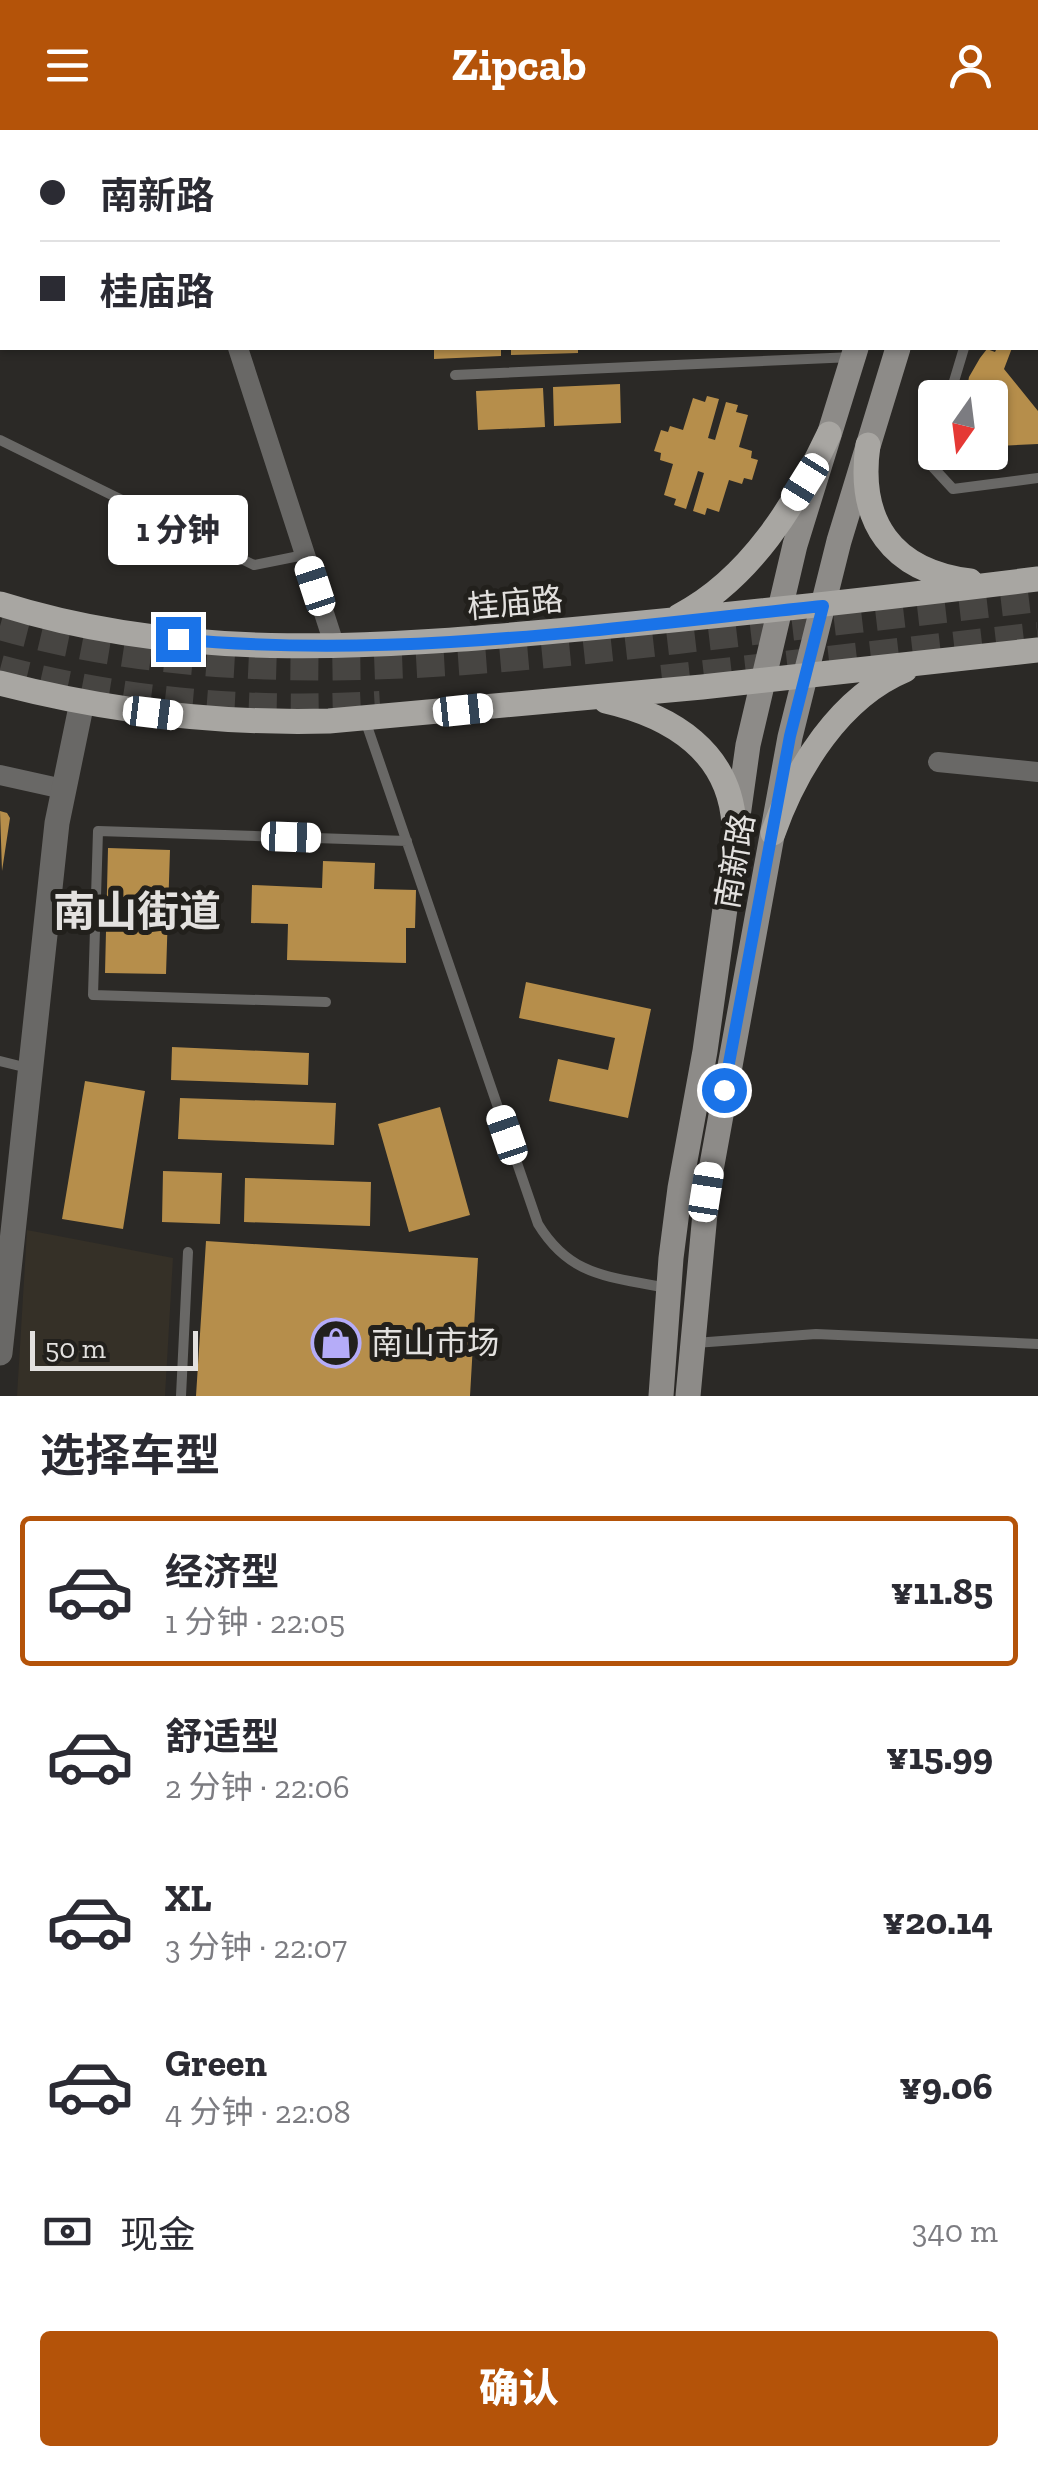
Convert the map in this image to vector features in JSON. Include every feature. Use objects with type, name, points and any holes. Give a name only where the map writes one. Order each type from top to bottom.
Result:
[{"type":"main road","name":"南新路","points":[[688,1396],[709,1175],[790,736],[868,444],[897,350]]},
{"type":"main road","name":"南新路","points":[[661,1396],[680,1188],[705,1050],[734,825],[795,544],[854,352]]},
{"type":"main road","points":[[663,622],[714,594],[758,548],[805,482],[829,434]]},
{"type":"main road","points":[[868,444],[866,491],[873,519],[887,543],[913,563],[930,570],[962,580],[1005,583]]},
{"type":"main road","name":"桂庙路","points":[[0,604],[54,619],[149,636],[265,646],[335,647],[663,622],[1038,579]]},
{"type":"main road","points":[[0,684],[82,702],[239,721],[364,719],[1038,650]]},
{"type":"main road","points":[[773,833],[798,779],[837,720],[888,677],[934,661]]},
{"type":"main road","points":[[581,699],[634,708],[693,741],[724,778],[734,825]]},
{"type":"street","points":[[239,350],[335,647]]},
{"type":"street","points":[[0,1353],[63,790],[82,702]]},
{"type":"street","points":[[938,762],[1038,772]]},
{"type":"street","points":[[0,775],[63,790]]},
{"type":"lane","points":[[954,380],[963,350]]},
{"type":"lane","points":[[455,375],[854,352]]},
{"type":"lane","points":[[0,440],[254,564],[305,555]]},
{"type":"lane","points":[[935,470],[953,488],[1038,478]]},
{"type":"lane","points":[[364,719],[538,1224],[558,1252],[585,1270],[668,1288]]},
{"type":"lane","points":[[326,1002],[93,995],[98,830],[407,840]]},
{"type":"lane","points":[[0,1061],[30,1068]]},
{"type":"lane","points":[[181,1396],[188,1252]]},
{"type":"lane","points":[[691,1343],[816,1334],[1038,1344]]},
{"type":"shaded area","points":[[27,1230],[173,1258],[165,1396],[17,1396]]},
{"type":"building","points":[[434,350],[501,350],[501,356],[434,359]]},
{"type":"building","points":[[511,350],[578,350],[578,353],[511,355]]},
{"type":"building","points":[[990,350],[1011,350],[1004,369],[1038,411],[1038,444],[1008,446],[1008,380],[968,380],[980,358]]},
{"type":"building","points":[[620,384],[621,423],[554,426],[553,387]]},
{"type":"building","points":[[543,388],[545,427],[478,430],[476,391]]},
{"type":"building","points":[[707,396],[719,399],[708,438],[715,440],[726,402],[738,405],[736,412],[748,415],[739,447],[752,451],[751,458],[758,460],[752,480],[744,478],[742,484],[729,480],[719,512],[707,508],[705,515],[693,511],[704,473],[698,471],[686,509],[674,505],[676,499],[664,495],[673,464],[660,460],[661,453],[654,451],[661,430],[668,432],[670,426],[683,430],[693,398],[705,402]]},
{"type":"building","points":[[0,811],[10,818],[2,871]]},
{"type":"building","points":[[108,848],[170,850],[166,974],[105,973]]},
{"type":"building","points":[[323,861],[375,863],[374,889],[416,890],[415,928],[406,928],[406,963],[287,960],[288,924],[251,923],[252,885],[322,888]]},
{"type":"building","points":[[526,982],[651,1009],[628,1118],[549,1101],[558,1059],[608,1070],[615,1038],[519,1018]]},
{"type":"building","points":[[172,1047],[309,1053],[308,1085],[171,1080]]},
{"type":"building","points":[[85,1081],[145,1091],[123,1229],[62,1219]]},
{"type":"building","points":[[180,1098],[336,1103],[334,1145],[178,1139]]},
{"type":"building","points":[[440,1107],[470,1215],[409,1232],[378,1124]]},
{"type":"building","points":[[163,1171],[222,1173],[220,1224],[162,1222]]},
{"type":"building","points":[[245,1178],[371,1182],[370,1226],[244,1222]]},
{"type":"building","name":"南山市场","points":[[206,1241],[478,1258],[470,1396],[196,1396]]},
{"type":"tunnel","points":[[0,626],[83,646],[167,658],[252,665],[422,664],[593,649],[1038,598]]},
{"type":"tunnel","points":[[662,679],[1038,636]]},
{"type":"tunnel","points":[[0,669],[93,690],[188,702],[284,707],[380,705]]},
{"type":"place","name":"南山市场","points":[[336,1343]]},
{"type":"district","name":"南山街道","points":[[137,911]]},
{"type":"route","points":[[178,639],[265,646],[368,647],[823,606],[790,736],[724,1090]]}]
